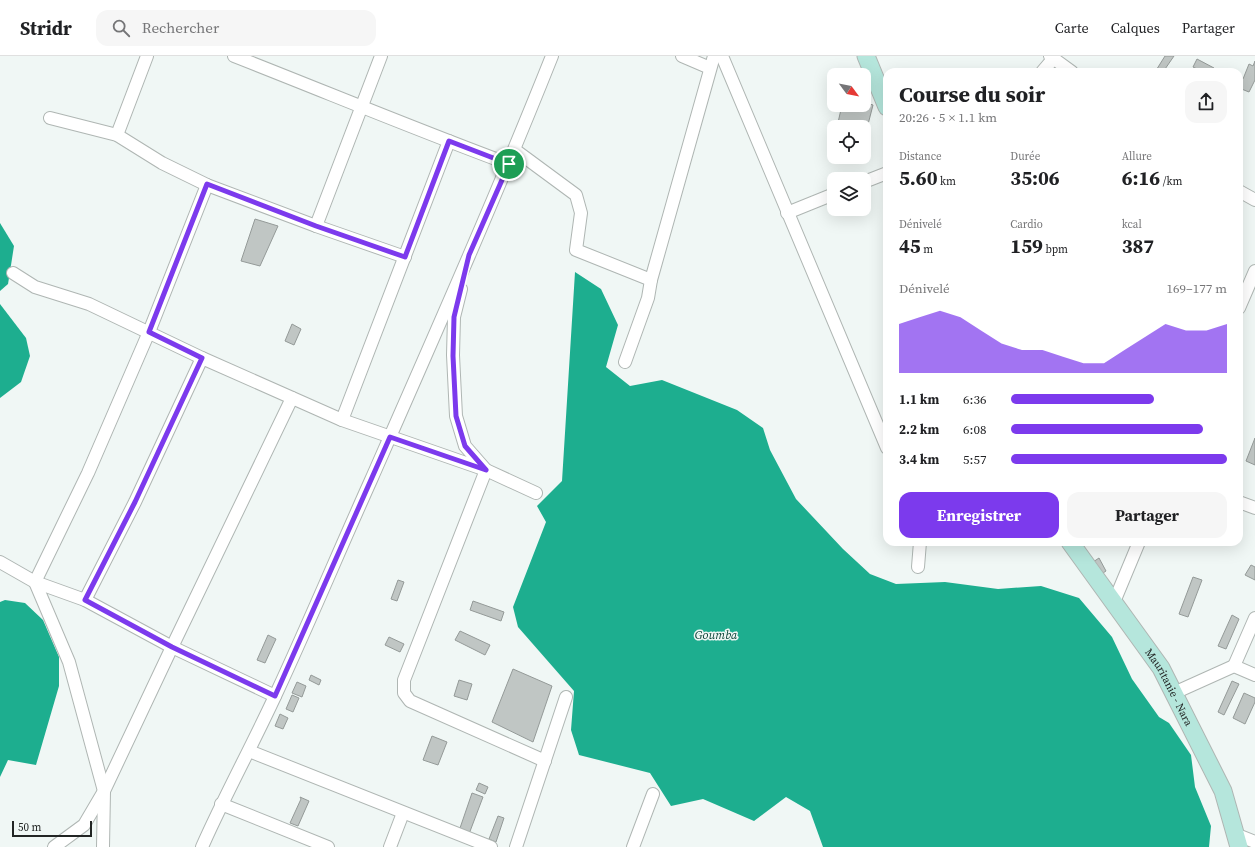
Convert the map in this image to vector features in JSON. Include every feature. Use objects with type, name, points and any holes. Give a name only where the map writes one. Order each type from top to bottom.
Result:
[{"type":"main road","points":[[866,56],[883,97]]},
{"type":"main road","name":"Mauritanie - Nara","points":[[1073,546],[1161,668],[1223,791],[1237,840]]},
{"type":"street","points":[[117,135],[147,56]]},
{"type":"street","points":[[234,56],[509,164]]},
{"type":"street","points":[[316,226],[381,56]]},
{"type":"street","points":[[202,847],[221,804],[249,751],[275,696],[390,437],[515,150],[552,56]]},
{"type":"street","points":[[682,56],[710,68]]},
{"type":"street","points":[[625,362],[648,298],[651,280],[714,56]]},
{"type":"street","points":[[722,56],[883,439]]},
{"type":"street","points":[[1045,68],[1052,57],[1067,68]]},
{"type":"street","points":[[50,118],[117,135],[162,163],[207,184],[316,226],[405,257]]},
{"type":"street","points":[[342,420],[449,141]]},
{"type":"street","points":[[515,150],[576,195],[581,213],[576,250],[651,280]]},
{"type":"street","points":[[871,179],[883,175]]},
{"type":"street","points":[[103,847],[104,791],[70,662],[35,582],[88,473],[149,332],[207,184]]},
{"type":"street","points":[[1243,193],[1255,200]]},
{"type":"street","points":[[787,213],[827,197]]},
{"type":"street","points":[[469,255],[454,317],[453,356],[456,416],[465,446],[486,470]]},
{"type":"street","points":[[1243,299],[1255,271]]},
{"type":"street","points":[[13,273],[35,287],[89,304],[202,358],[342,420],[486,470],[536,492]]},
{"type":"street","points":[[85,600],[135,502],[202,358]]},
{"type":"street","points":[[54,847],[84,825],[104,791],[292,398]]},
{"type":"street","points":[[486,470],[404,680],[404,693],[410,700],[545,761]]},
{"type":"street","points":[[1243,504],[1255,508]]},
{"type":"street","points":[[918,568],[920,546]]},
{"type":"street","points":[[1114,602],[1137,546]]},
{"type":"street","points":[[0,562],[35,582],[85,600],[172,647],[275,696]]},
{"type":"street","points":[[1174,693],[1234,666],[1255,618]]},
{"type":"street","points":[[1234,666],[1255,675]]},
{"type":"street","points":[[516,847],[566,697]]},
{"type":"street","points":[[249,751],[491,847]]},
{"type":"street","points":[[633,847],[653,794]]},
{"type":"street","points":[[221,804],[328,847]]},
{"type":"street","points":[[390,847],[403,813]]},
{"type":"street","points":[[1237,840],[1255,842]]},
{"type":"water","points":[[0,223],[14,246],[8,284],[0,291]]},
{"type":"water","name":"Goumba","points":[[575,272],[601,289],[618,325],[606,367],[630,386],[662,380],[737,410],[763,428],[770,450],[796,499],[843,549],[870,574],[896,584],[945,582],[998,589],[1041,586],[1079,598],[1112,637],[1132,679],[1159,717],[1169,723],[1191,755],[1195,787],[1211,826],[1209,847],[823,847],[810,811],[786,797],[754,821],[703,799],[671,806],[650,773],[579,755],[571,730],[574,691],[518,627],[513,607],[546,522],[537,506],[562,481]]},
{"type":"water","points":[[0,304],[26,338],[30,356],[21,382],[0,398]]},
{"type":"water","points":[[5,600],[25,603],[43,620],[59,657],[59,686],[36,765],[8,760],[0,777],[0,602]]},
{"type":"building","points":[[1165,56],[1174,56],[1166,68],[1158,68]]},
{"type":"building","points":[[1197,59],[1214,68],[1195,68],[1193,67]]},
{"type":"building","points":[[1255,61],[1255,80],[1249,92],[1243,90],[1243,79],[1249,64],[1253,66]]},
{"type":"building","points":[[871,104],[873,105],[869,120],[839,120],[840,112],[871,112]]},
{"type":"building","points":[[255,219],[278,226],[260,266],[241,261]]},
{"type":"building","points":[[292,324],[301,329],[294,345],[285,341]]},
{"type":"building","points":[[1255,438],[1255,465],[1246,461]]},
{"type":"building","points":[[1099,558],[1106,571],[1100,575],[1093,562]]},
{"type":"building","points":[[1251,565],[1255,567],[1255,580],[1245,575]]},
{"type":"building","points":[[1193,577],[1202,580],[1188,617],[1179,614]]},
{"type":"building","points":[[398,580],[404,582],[397,601],[391,599]]},
{"type":"building","points":[[473,601],[504,612],[501,621],[470,610]]},
{"type":"building","points":[[1232,615],[1239,619],[1226,649],[1218,646]]},
{"type":"building","points":[[460,631],[490,645],[485,655],[455,640]]},
{"type":"building","points":[[268,635],[276,639],[265,663],[257,660]]},
{"type":"building","points":[[389,637],[404,644],[400,652],[385,645]]},
{"type":"building","points":[[513,669],[552,686],[533,742],[492,722]]},
{"type":"building","points":[[311,675],[321,680],[319,685],[309,680]]},
{"type":"building","points":[[459,680],[472,684],[467,700],[454,696]]},
{"type":"building","points":[[1232,681],[1239,684],[1224,715],[1218,712]]},
{"type":"building","points":[[297,682],[306,686],[302,697],[292,693]]},
{"type":"building","points":[[1244,693],[1255,698],[1255,702],[1245,724],[1233,718]]},
{"type":"building","points":[[292,695],[299,698],[293,712],[286,709]]},
{"type":"building","points":[[280,714],[288,718],[283,729],[275,726]]},
{"type":"building","points":[[432,736],[447,742],[438,765],[423,760]]},
{"type":"building","points":[[479,783],[488,787],[485,794],[476,790]]},
{"type":"building","points":[[472,793],[483,797],[469,834],[459,831]]},
{"type":"building","points":[[300,797],[309,801],[298,826],[290,823],[301,799]]},
{"type":"building","points":[[498,816],[504,818],[496,842],[489,839]]},
{"type":"route","points":[[449,141],[509,164],[469,255],[454,317],[453,356],[456,416],[465,446],[486,470],[390,437],[275,696],[172,647],[85,600],[135,502],[202,358],[149,332],[207,184],[316,226],[405,257],[449,141]]}]
